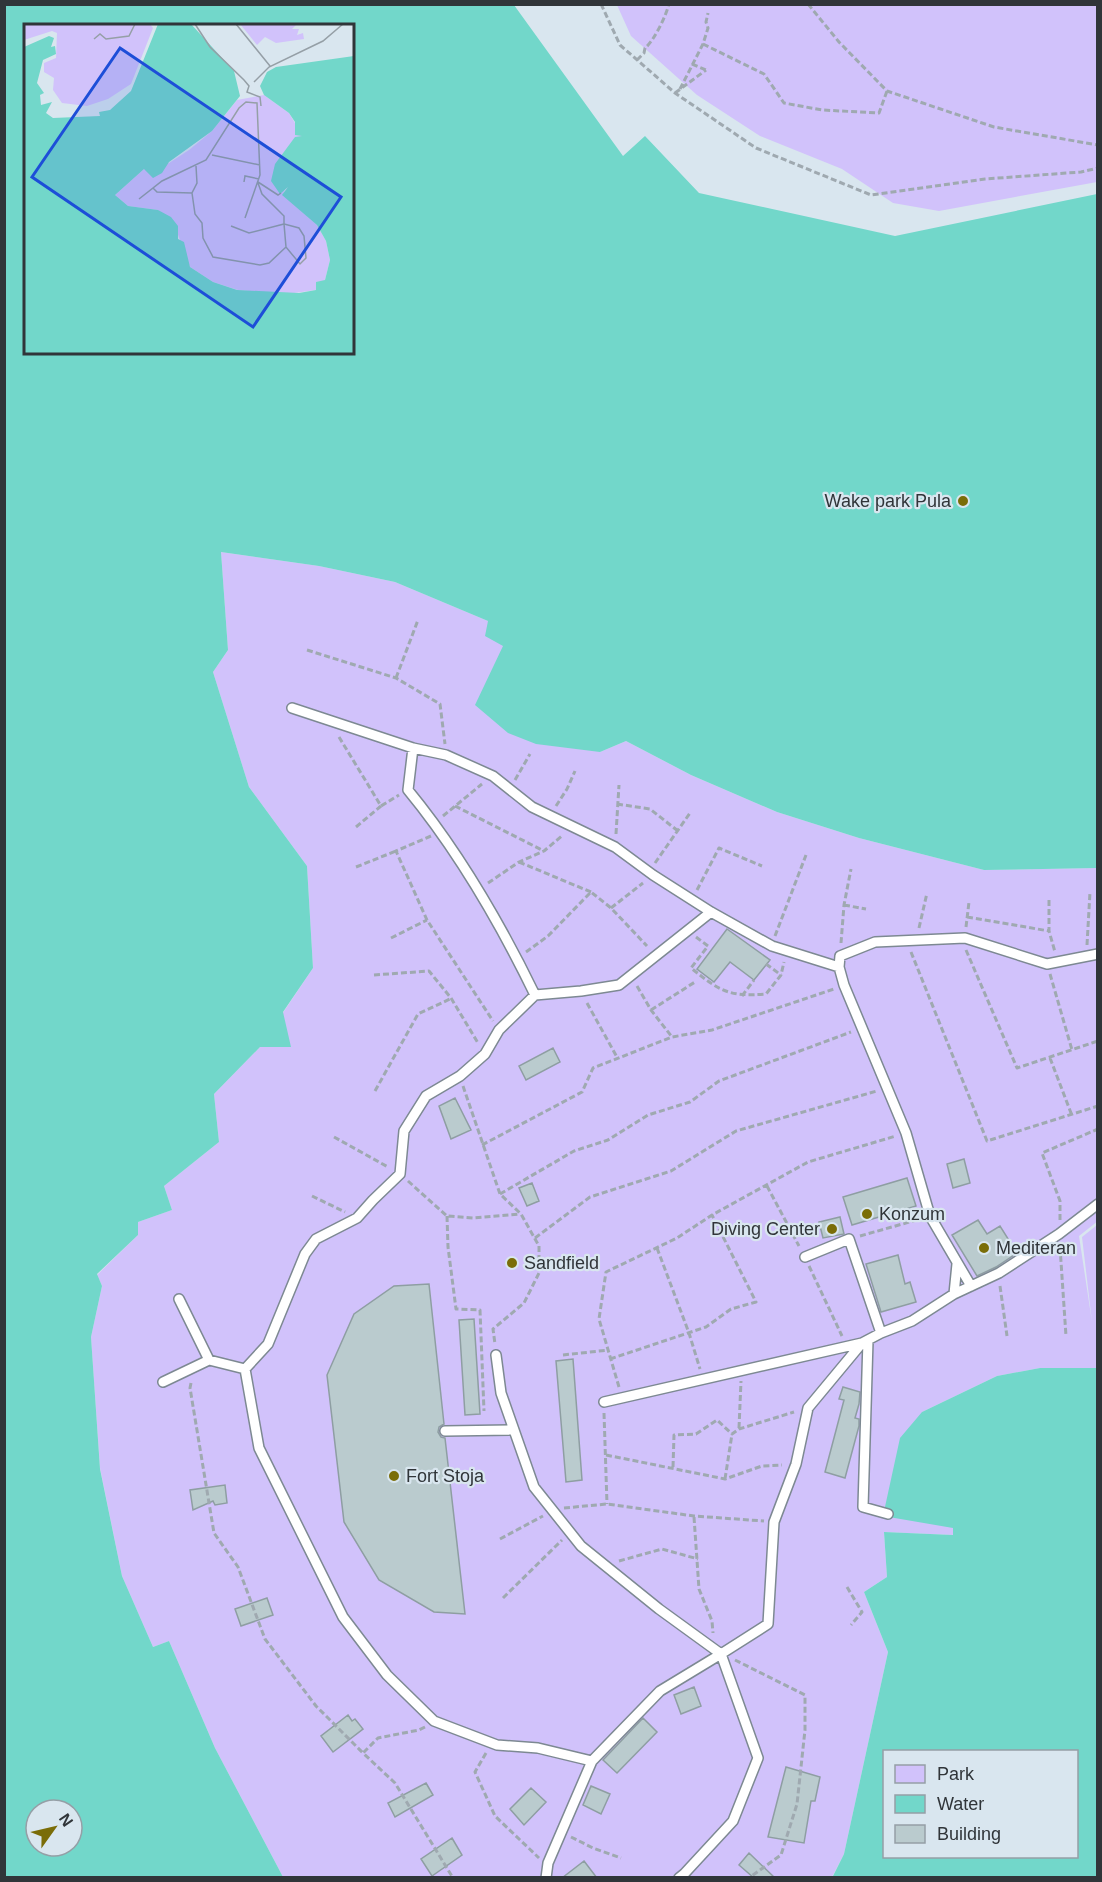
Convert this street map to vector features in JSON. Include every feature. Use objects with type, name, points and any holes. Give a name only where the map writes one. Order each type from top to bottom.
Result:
[{"type":"lane","points":[[292,708],[413,748],[446,755],[493,776],[532,807],[615,847],[711,912],[772,946],[839,967]]},
{"type":"lane","points":[[413,748],[408,790],[435,822],[478,890],[518,959],[535,995]]},
{"type":"lane","points":[[245,1369],[268,1344],[305,1254],[316,1239],[357,1218],[400,1174],[404,1131],[426,1096],[460,1076],[485,1054],[499,1030],[535,995],[619,985],[711,912]]},
{"type":"lane","points":[[971,1286],[930,1216],[906,1133],[844,985],[839,967],[840,956],[875,942],[963,938],[1047,964],[1098,954]]},
{"type":"lane","points":[[604,1402],[865,1342],[912,1321],[954,1294],[999,1272],[1059,1234],[1098,1204]]},
{"type":"lane","points":[[805,1257],[849,1239],[881,1333]]},
{"type":"lane","points":[[954,1294],[957,1264]]},
{"type":"lane","points":[[179,1299],[209,1360]]},
{"type":"lane","points":[[546,1878],[548,1863],[592,1761],[660,1691],[717,1650],[768,1624],[774,1522],[796,1464],[808,1408],[865,1342]]},
{"type":"lane","points":[[865,1342],[863,1507],[888,1514]]},
{"type":"lane","points":[[496,1355],[501,1393],[534,1487],[580,1546],[659,1609],[717,1650],[758,1758],[733,1821],[679,1878]]},
{"type":"lane","points":[[163,1382],[209,1360],[245,1369]]},
{"type":"lane","points":[[245,1369],[260,1448],[343,1617],[387,1675],[434,1721],[497,1745],[538,1748],[592,1761]]},
{"type":"lane","points":[[445,1431],[514,1430]]},
{"type":"path","points":[[601,4],[620,45],[675,93],[756,148],[871,195],[985,179],[1081,172],[1098,168]]},
{"type":"path","points":[[637,60],[644,53],[645,48],[651,44],[666,16],[669,4]]},
{"type":"path","points":[[808,4],[839,42],[887,91],[994,127],[1098,145]]},
{"type":"path","points":[[680,89],[703,44],[708,28],[706,22],[708,13]]},
{"type":"path","points":[[703,44],[764,74],[784,103],[822,110],[879,113],[887,91]]},
{"type":"path","points":[[675,93],[706,70],[692,64]]},
{"type":"path","points":[[396,678],[418,620]]},
{"type":"path","points":[[307,650],[396,678],[440,704],[446,755]]},
{"type":"path","points":[[328,720],[381,806]]},
{"type":"path","points":[[510,790],[530,754]]},
{"type":"path","points":[[550,815],[567,789],[575,771]]},
{"type":"path","points":[[435,822],[493,776]]},
{"type":"path","points":[[615,847],[619,785]]},
{"type":"path","points":[[356,827],[381,806],[408,790]]},
{"type":"path","points":[[617,804],[650,809],[678,831]]},
{"type":"path","points":[[455,806],[544,851]]},
{"type":"path","points":[[611,908],[651,873],[690,813]]},
{"type":"path","points":[[478,890],[519,862],[544,851],[574,827]]},
{"type":"path","points":[[356,867],[441,831]]},
{"type":"path","points":[[692,900],[719,848],[762,866]]},
{"type":"path","points":[[396,851],[427,920],[499,1030]]},
{"type":"path","points":[[772,946],[805,856]]},
{"type":"path","points":[[519,862],[591,892],[611,908],[656,955]]},
{"type":"path","points":[[840,956],[844,905],[851,869]]},
{"type":"path","points":[[518,959],[548,936],[591,892]]},
{"type":"path","points":[[1087,956],[1090,892]]},
{"type":"path","points":[[927,893],[911,939],[987,1141],[1098,1106]]},
{"type":"path","points":[[1049,900],[1049,930],[1057,962]]},
{"type":"path","points":[[969,902],[963,938],[1017,1068],[1098,1041]]},
{"type":"path","points":[[844,905],[866,909]]},
{"type":"path","points":[[967,917],[1049,930]]},
{"type":"path","points":[[391,938],[427,920]]},
{"type":"path","points":[[688,930],[710,948],[691,968],[715,987],[741,996],[766,994],[781,975],[787,952]]},
{"type":"path","points":[[766,964],[781,975]]},
{"type":"path","points":[[1047,964],[1072,1050]]},
{"type":"path","points":[[374,975],[429,971],[451,998],[485,1054]]},
{"type":"path","points":[[631,975],[651,1010],[672,1037]]},
{"type":"path","points":[[741,996],[754,980]]},
{"type":"path","points":[[651,1010],[695,982]]},
{"type":"path","points":[[482,1145],[582,1092],[593,1068],[672,1037],[712,1030],[844,985]]},
{"type":"path","points":[[581,991],[618,1059]]},
{"type":"path","points":[[375,1091],[418,1014],[451,998]]},
{"type":"path","points":[[500,1194],[574,1151],[608,1140],[648,1115],[690,1102],[719,1081],[862,1028]]},
{"type":"path","points":[[1050,1058],[1071,1113]]},
{"type":"path","points":[[460,1076],[500,1194],[521,1214],[539,1246],[539,1273],[524,1303],[494,1329],[496,1355]]},
{"type":"path","points":[[535,1238],[591,1197],[671,1171],[736,1131],[887,1088]]},
{"type":"path","points":[[622,1398],[599,1319],[606,1272],[677,1238],[712,1215],[808,1162],[906,1133]]},
{"type":"path","points":[[334,1137],[400,1174],[447,1216],[474,1218],[521,1214]]},
{"type":"path","points":[[312,1196],[357,1218]]},
{"type":"path","points":[[610,1359],[706,1327],[731,1309],[756,1302],[712,1215]]},
{"type":"path","points":[[447,1216],[448,1247],[456,1309],[480,1310],[484,1411]]},
{"type":"path","points":[[849,1239],[930,1216]]},
{"type":"path","points":[[657,1248],[689,1333],[703,1379]]},
{"type":"path","points":[[999,1272],[1007,1336]]},
{"type":"path","points":[[563,1355],[609,1350]]},
{"type":"path","points":[[193,1368],[190,1388],[214,1533],[238,1568],[265,1639],[316,1706],[395,1783],[453,1878]]},
{"type":"path","points":[[739,1429],[741,1370]]},
{"type":"path","points":[[604,1402],[607,1504]]},
{"type":"path","points":[[725,1479],[732,1434],[739,1429],[808,1408]]},
{"type":"path","points":[[673,1468],[674,1435],[696,1434],[717,1420],[732,1434]]},
{"type":"path","points":[[606,1455],[725,1479],[762,1466],[796,1464]]},
{"type":"path","points":[[500,1539],[552,1510],[607,1504],[694,1516],[774,1522]]},
{"type":"path","points":[[694,1516],[699,1589],[712,1621],[717,1650],[805,1695],[805,1730],[797,1804],[781,1855],[749,1878]]},
{"type":"path","points":[[503,1598],[569,1532]]},
{"type":"path","points":[[603,1565],[662,1549],[698,1559]]},
{"type":"path","points":[[847,1587],[862,1612],[851,1625]]},
{"type":"path","points":[[363,1753],[378,1738],[419,1730],[434,1721]]},
{"type":"path","points":[[493,1743],[475,1772],[484,1794],[495,1816],[548,1863]]},
{"type":"path","points":[[561,1832],[593,1848],[621,1858]]},
{"type":"green space","points":[[617,5],[1097,5],[1097,182],[939,211],[893,203],[842,169],[760,136],[697,95],[631,36]]},
{"type":"green space","points":[[221,552],[319,566],[395,582],[488,621],[503,646],[600,752],[626,741],[691,775],[777,812],[859,838],[984,870],[1097,868],[1098,1221],[1079,1236],[1092,1322],[1082,1237],[1097,1225],[1097,1368],[1040,1368],[997,1376],[922,1412],[953,1535],[884,1532],[887,1577],[864,1592],[888,1652],[844,1854],[832,1877],[283,1877],[215,1748],[169,1641],[153,1647],[122,1576],[100,1468],[91,1337],[102,1286],[97,1275],[138,1235],[138,1222],[172,1210],[164,1186],[219,1142],[214,1094],[260,1047],[313,968],[307,866],[249,787],[213,672],[228,650]]},
{"type":"water","points":[[5,4],[514,5],[623,156],[645,136],[699,193],[895,236],[1097,194],[1097,868],[984,870],[859,838],[777,812],[691,775],[626,741],[600,752],[536,744],[508,733],[475,705],[503,646],[485,636],[488,621],[395,582],[319,566],[221,552],[228,650],[213,672],[249,787],[307,866],[313,968],[283,1012],[291,1047],[260,1047],[214,1094],[219,1142],[164,1186],[172,1210],[138,1222],[138,1235],[97,1274],[102,1286],[91,1337],[100,1469],[122,1576],[153,1647],[169,1641],[215,1748],[283,1877],[5,1877]]},
{"type":"water","points":[[1040,1368],[1097,1368],[1097,1877],[832,1878],[844,1854],[888,1652],[864,1592],[887,1577],[884,1532],[953,1535],[953,1528],[883,1516],[900,1438],[922,1412],[997,1376]]},
{"type":"building","points":[[727,929],[770,960],[754,980],[730,962],[714,982],[697,969]]},
{"type":"building","points":[[553,1048],[560,1062],[526,1080],[519,1066]]},
{"type":"building","points":[[455,1098],[471,1130],[451,1139],[439,1106]]},
{"type":"building","points":[[964,1159],[970,1183],[953,1188],[947,1164]]},
{"type":"building","points":[[907,1178],[916,1206],[852,1225],[843,1197]]},
{"type":"building","points":[[532,1183],[539,1201],[527,1206],[519,1188]]},
{"type":"building","points":[[840,1217],[844,1234],[823,1238],[819,1222]]},
{"type":"building","points":[[978,1220],[987,1234],[1000,1226],[1017,1253],[977,1276],[952,1235]]},
{"type":"building","points":[[898,1255],[905,1284],[910,1282],[916,1302],[881,1312],[866,1264]]},
{"type":"building","name":"Fort Stoja","points":[[429,1284],[444,1424],[439,1427],[438,1432],[441,1437],[445,1438],[465,1614],[434,1612],[379,1580],[344,1522],[327,1375],[354,1314],[394,1286]]},
{"type":"building","points":[[474,1319],[480,1414],[465,1415],[459,1320]]},
{"type":"building","points":[[573,1359],[582,1480],[566,1482],[556,1361]]},
{"type":"building","points":[[843,1387],[860,1392],[855,1418],[859,1419],[859,1426],[845,1478],[825,1472],[844,1400],[839,1399]]},
{"type":"building","points":[[225,1485],[227,1503],[215,1505],[213,1501],[193,1510],[190,1490]]},
{"type":"building","points":[[267,1598],[273,1615],[241,1626],[235,1609]]},
{"type":"building","points":[[694,1687],[701,1706],[681,1714],[674,1695]]},
{"type":"building","points":[[348,1715],[352,1721],[355,1719],[363,1729],[333,1752],[321,1736]]},
{"type":"building","points":[[643,1718],[657,1732],[617,1773],[603,1760]]},
{"type":"building","points":[[786,1767],[820,1777],[815,1801],[811,1801],[804,1843],[768,1837]]},
{"type":"building","points":[[426,1783],[433,1795],[395,1817],[388,1803]]},
{"type":"building","points":[[591,1786],[610,1794],[601,1814],[583,1805]]},
{"type":"building","points":[[531,1788],[546,1802],[524,1825],[510,1809]]},
{"type":"building","points":[[452,1838],[462,1855],[432,1876],[421,1859]]},
{"type":"building","points":[[749,1853],[775,1878],[754,1878],[739,1865]]},
{"type":"building","points":[[584,1861],[597,1878],[562,1878]]},
{"type":"place","name":"Wake park Pula","points":[[963,501]]},
{"type":"place","name":"Konzum","points":[[867,1214]]},
{"type":"place","name":"Diving Center","points":[[832,1229]]},
{"type":"place","name":"Mediteran","points":[[984,1248]]},
{"type":"place","name":"Sandfield","points":[[512,1263]]},
{"type":"place","name":"Fort Stoja","points":[[394,1476]]}]
